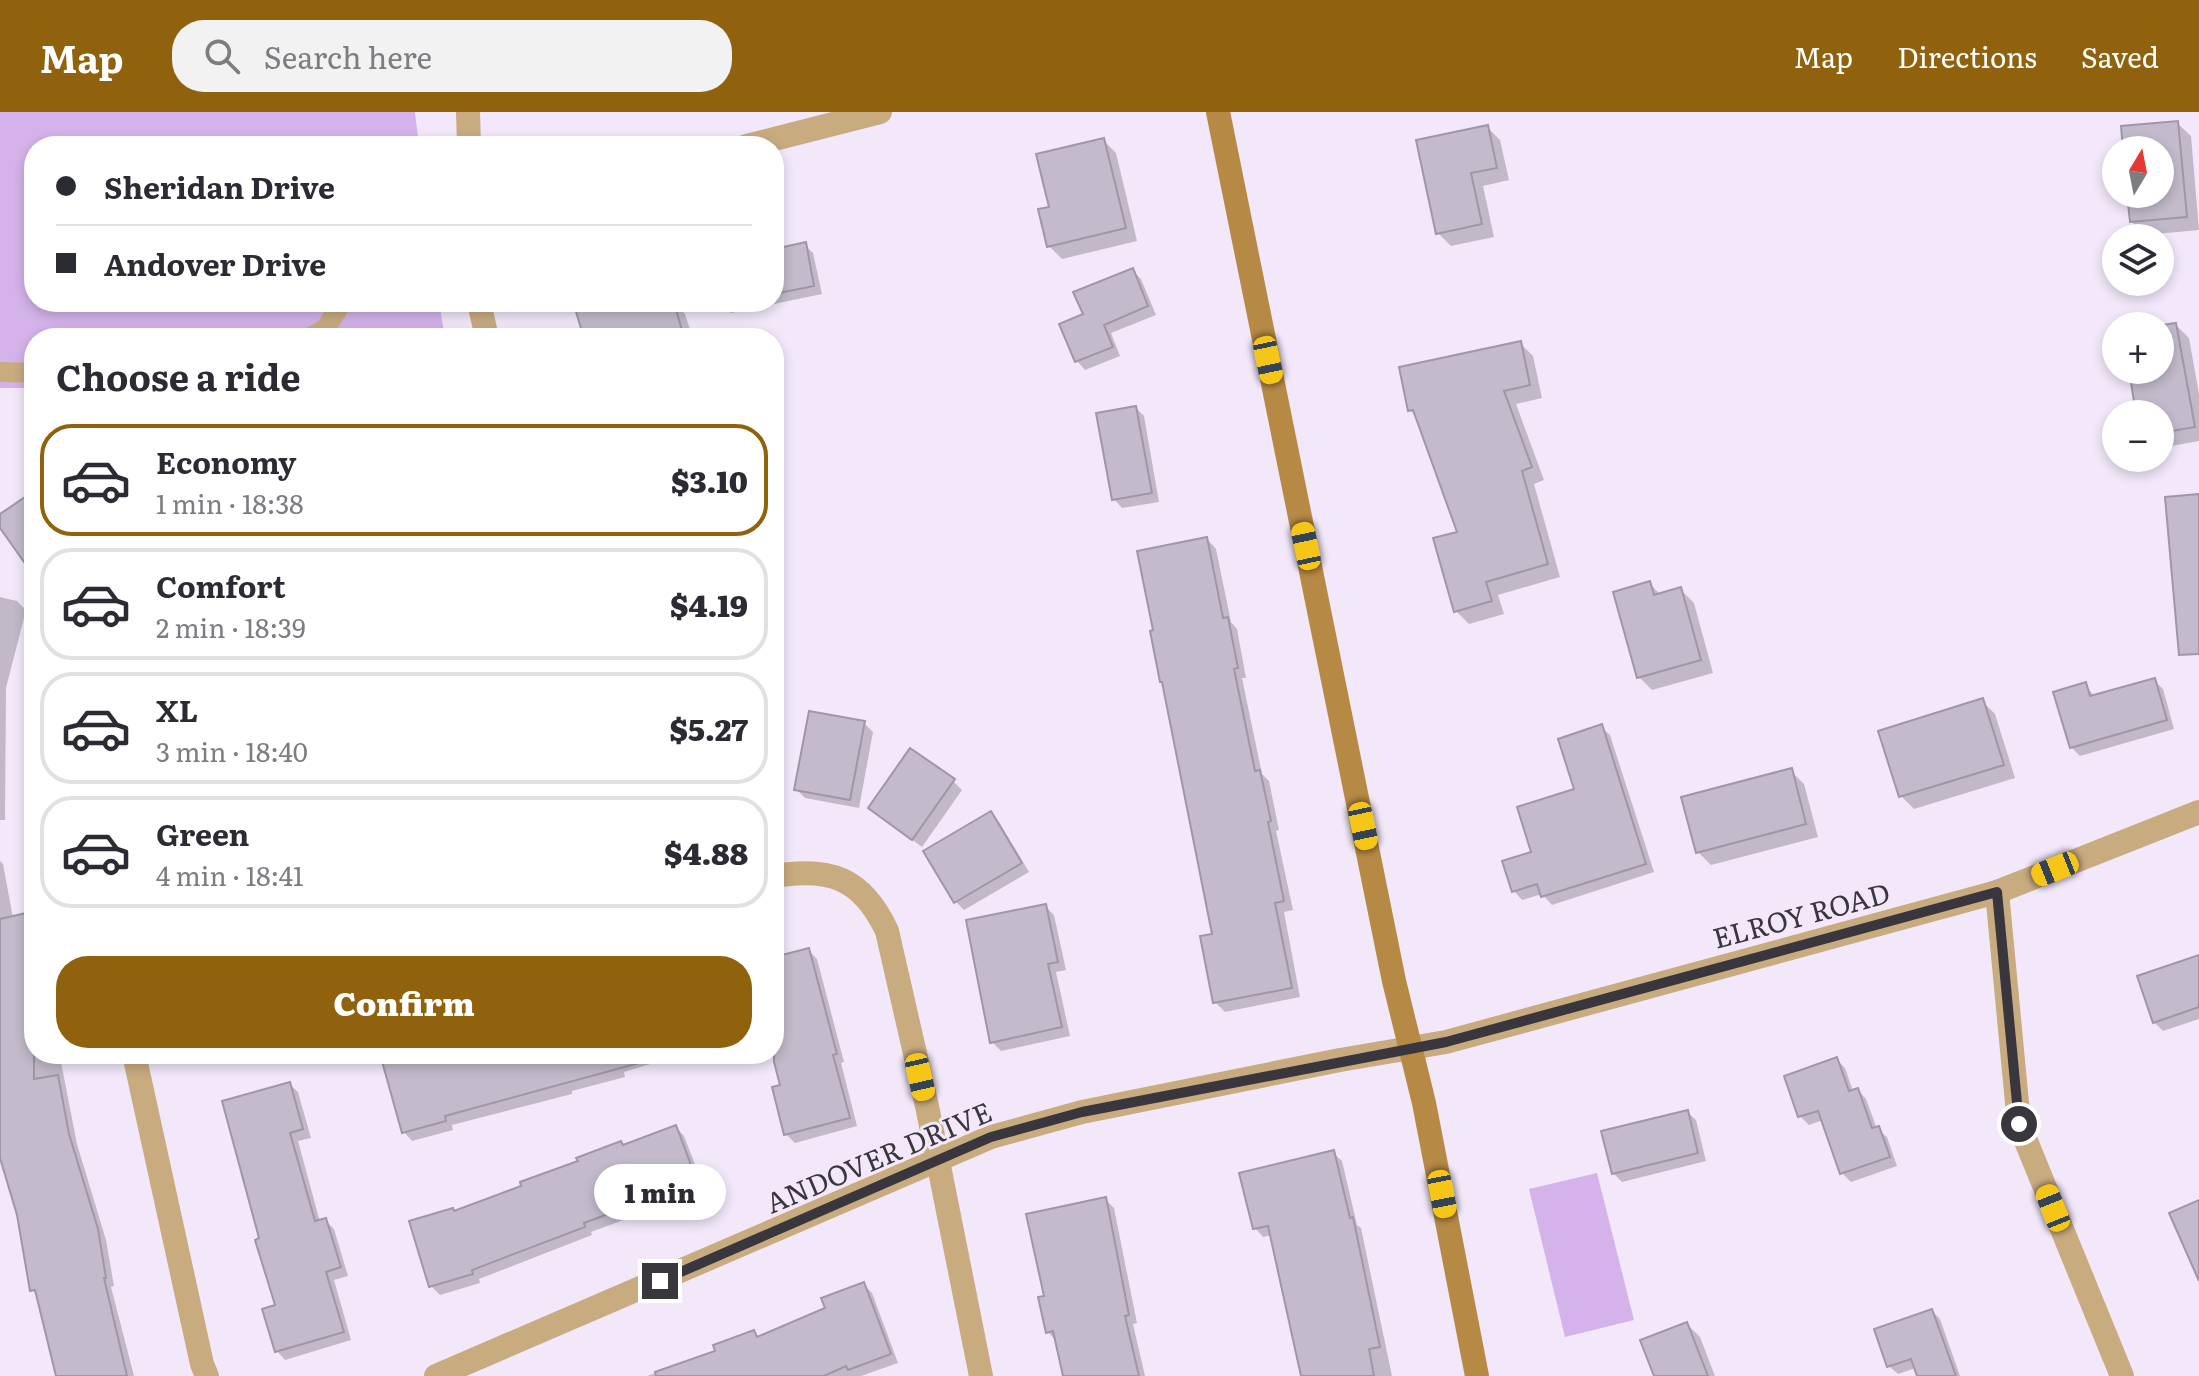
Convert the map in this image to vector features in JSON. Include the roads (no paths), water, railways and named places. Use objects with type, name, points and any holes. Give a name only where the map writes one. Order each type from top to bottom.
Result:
[{"type":"street","points":[[468,112],[469,136]]},
{"type":"street","points":[[784,137],[880,112]]},
{"type":"street","points":[[1218,112],[1477,1376]]},
{"type":"street","name":"ELROY ROAD","points":[[1410,1047],[1446,1042],[1997,892],[2199,812]]},
{"type":"street","points":[[784,875],[832,874],[855,888],[876,908],[887,931],[981,1376]]},
{"type":"street","points":[[1997,892],[2019,1124],[2122,1376]]},
{"type":"street","name":"ANDOVER DRIVE","points":[[436,1376],[991,1137],[1082,1112],[1410,1047]]},
{"type":"street","points":[[136,1064],[207,1376]]},
{"type":"lane","points":[[0,372],[24,373]]}]
